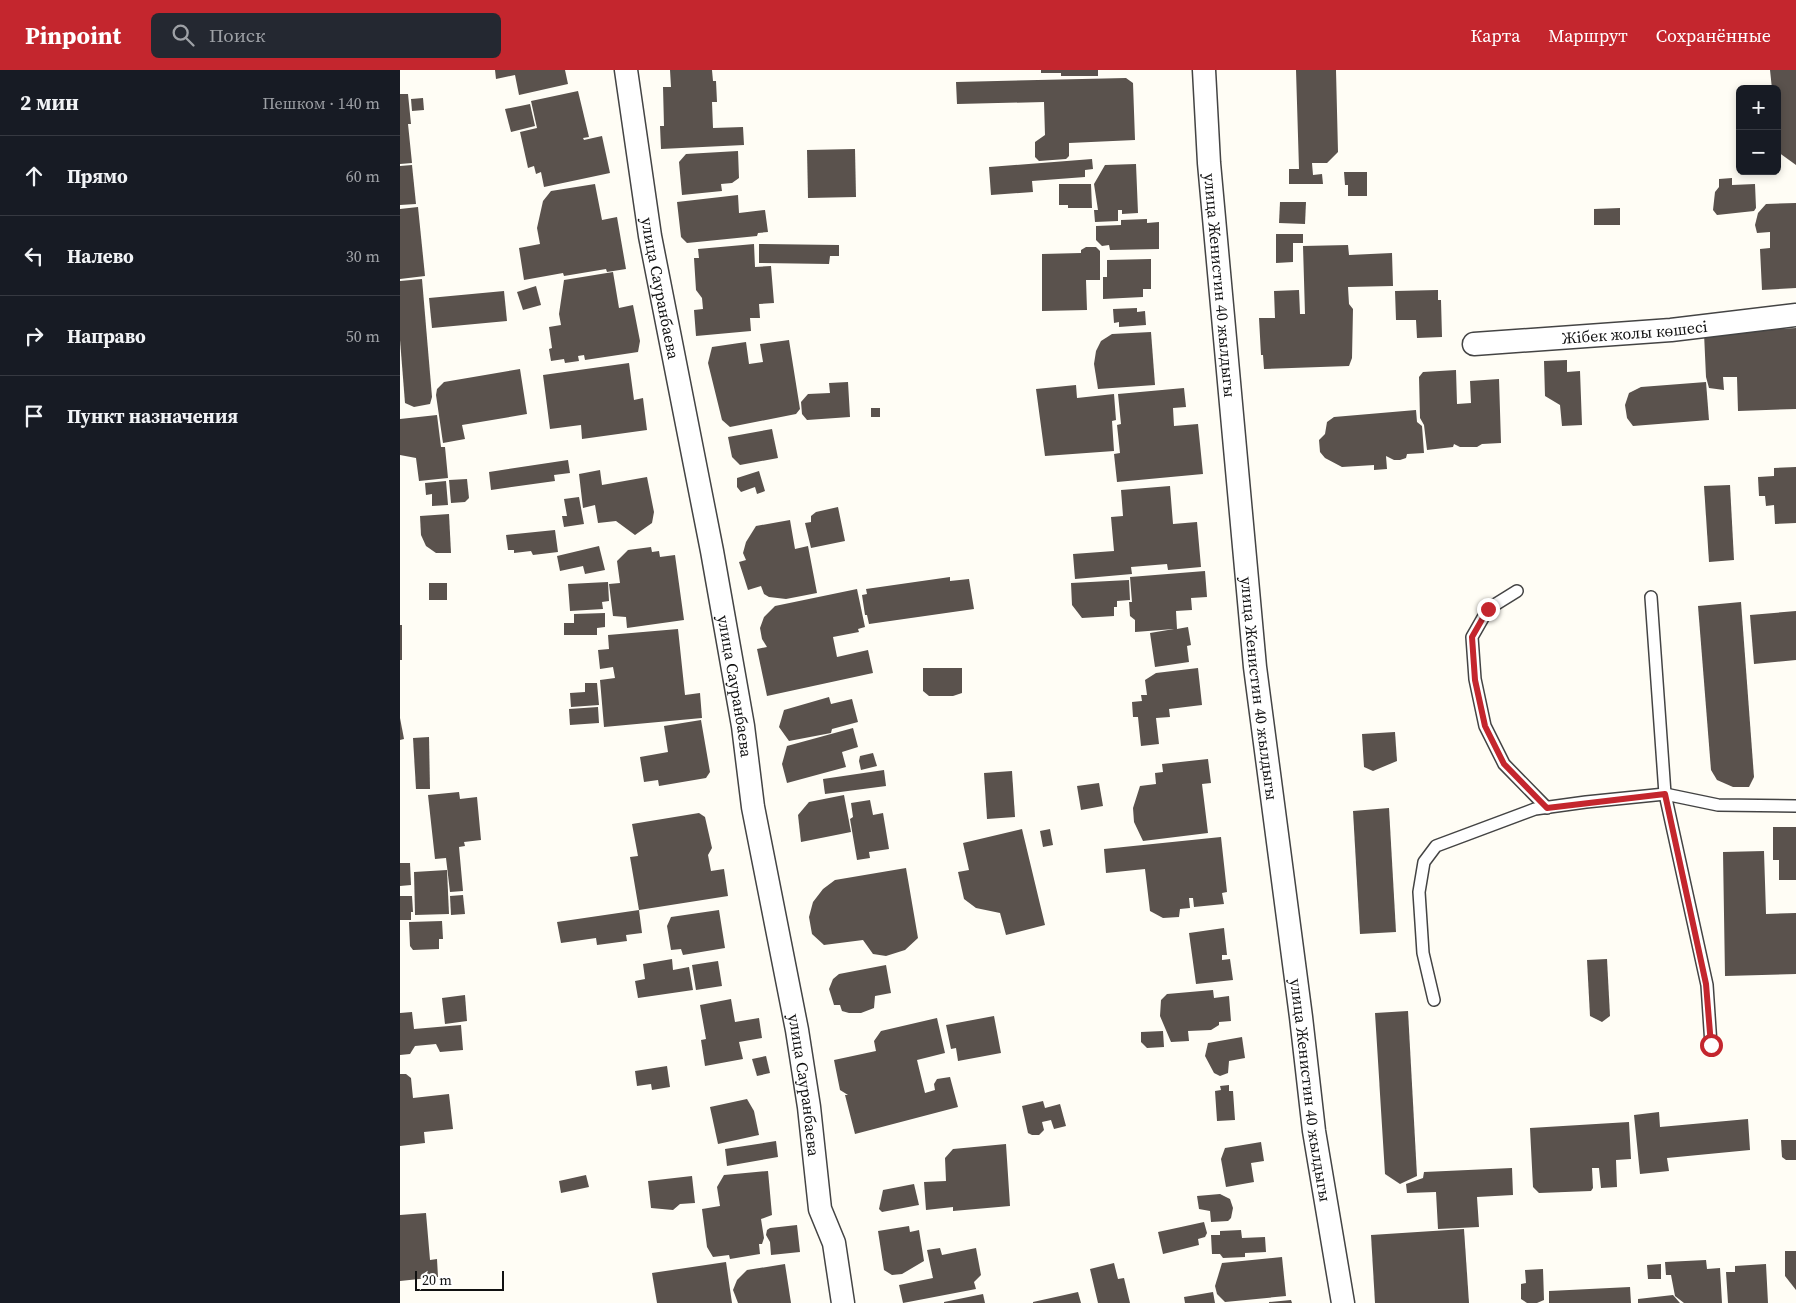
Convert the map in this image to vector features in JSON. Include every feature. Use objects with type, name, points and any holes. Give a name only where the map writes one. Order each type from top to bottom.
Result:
[{"type":"street","name":"улица Сауранбаева","points":[[626,70],[650,236],[712,551],[743,726],[753,807],[797,1030],[809,1107],[820,1208],[834,1243],[843,1303]]},
{"type":"street","name":"улица Женистин 40 жылдыгы","points":[[1204,70],[1209,163],[1255,667],[1314,1131],[1343,1303]]},
{"type":"street","name":"Жібек жолы көшесі","points":[[1474,344],[1671,330],[1796,315]]},
{"type":"lane","points":[[1516,592],[1488,609],[1472,637],[1475,680],[1485,726],[1504,764],[1547,808]]},
{"type":"lane","points":[[1651,597],[1665,794],[1706,984],[1711,1045]]},
{"type":"lane","points":[[1434,1000],[1423,953],[1419,892],[1424,862],[1436,846],[1535,809],[1665,794],[1718,805],[1796,806]]},
{"type":"building","points":[[495,70],[565,70],[568,84],[519,95],[515,75],[496,79]]},
{"type":"building","points":[[670,70],[712,70],[713,81],[716,81],[717,102],[712,102],[713,128],[743,127],[744,145],[661,149],[660,126],[664,126],[663,87],[671,87]]},
{"type":"building","points":[[1041,70],[1098,70],[1098,76],[1061,76],[1061,73],[1041,73]]},
{"type":"building","points":[[1296,70],[1336,70],[1338,152],[1327,163],[1312,163],[1313,175],[1322,174],[1323,184],[1289,184],[1289,169],[1299,169]]},
{"type":"building","points":[[1770,70],[1796,70],[1796,165],[1781,154],[1781,85],[1772,85]]},
{"type":"building","points":[[1126,78],[1133,83],[1135,140],[1069,143],[1069,156],[1066,159],[1039,161],[1035,157],[1035,142],[1045,135],[1044,102],[957,104],[956,82]]},
{"type":"building","points":[[578,91],[589,137],[583,138],[584,140],[602,136],[610,173],[544,187],[541,172],[536,174],[534,166],[528,168],[520,132],[537,128],[531,101]]},
{"type":"building","points":[[400,94],[408,94],[411,124],[408,124],[412,163],[400,164]]},
{"type":"building","points":[[423,98],[424,110],[412,111],[411,99]]},
{"type":"building","points":[[530,104],[535,126],[511,132],[505,109]]},
{"type":"building","points":[[855,149],[856,197],[808,198],[807,150]]},
{"type":"building","points":[[738,151],[739,178],[732,183],[721,184],[722,191],[682,195],[679,162],[686,154]]},
{"type":"building","points":[[1092,159],[1093,169],[1085,170],[1085,177],[1032,181],[1033,192],[991,195],[989,167]]},
{"type":"building","points":[[1136,164],[1138,213],[1122,214],[1122,210],[1118,210],[1118,221],[1095,222],[1094,210],[1098,210],[1094,184],[1105,165]]},
{"type":"building","points":[[412,165],[416,204],[400,205],[400,166]]},
{"type":"building","points":[[1344,172],[1367,172],[1367,196],[1348,196],[1348,185],[1345,185]]},
{"type":"building","points":[[1732,178],[1732,185],[1755,184],[1756,208],[1754,211],[1717,215],[1713,210],[1715,192],[1719,187],[1719,179]]},
{"type":"building","points":[[595,184],[602,220],[617,217],[626,269],[607,272],[606,269],[564,276],[563,273],[524,280],[519,248],[540,244],[537,228],[543,201],[551,191]]},
{"type":"building","points":[[1059,184],[1091,184],[1092,208],[1068,208],[1068,205],[1059,205]]},
{"type":"building","points":[[738,195],[739,213],[765,210],[768,232],[758,233],[757,236],[687,243],[681,237],[677,202]]},
{"type":"building","points":[[1280,202],[1306,202],[1305,224],[1279,223]]},
{"type":"building","points":[[1796,203],[1796,288],[1762,290],[1760,249],[1770,248],[1770,232],[1757,233],[1755,225],[1758,213],[1766,204]]},
{"type":"building","points":[[418,207],[425,276],[400,279],[400,209]]},
{"type":"building","points":[[1620,208],[1620,225],[1594,225],[1594,209]]},
{"type":"building","points":[[1147,219],[1147,223],[1159,222],[1159,249],[1110,250],[1109,245],[1102,246],[1096,240],[1096,226],[1121,225],[1121,220]]},
{"type":"building","points":[[1276,234],[1303,234],[1303,243],[1293,243],[1293,262],[1276,263]]},
{"type":"building","points":[[754,244],[755,267],[771,266],[774,303],[759,304],[760,318],[750,318],[751,331],[696,336],[694,310],[703,309],[702,298],[696,290],[694,258],[699,258],[698,249]]},
{"type":"building","points":[[759,244],[839,245],[839,256],[830,256],[829,264],[759,263]]},
{"type":"building","points":[[1348,245],[1349,255],[1392,253],[1393,286],[1348,287],[1349,304],[1353,309],[1352,358],[1349,366],[1264,369],[1263,355],[1261,355],[1259,318],[1275,318],[1274,291],[1299,290],[1300,314],[1305,314],[1303,246]]},
{"type":"building","points":[[1086,247],[1096,247],[1100,251],[1100,280],[1086,280],[1087,310],[1042,311],[1042,254],[1081,253],[1081,250]]},
{"type":"building","points":[[1151,259],[1151,289],[1143,289],[1143,297],[1103,299],[1103,277],[1107,277],[1107,260]]},
{"type":"building","points":[[613,272],[619,308],[633,305],[640,341],[638,352],[585,360],[584,355],[578,356],[579,361],[565,363],[564,359],[551,361],[549,349],[552,348],[549,327],[561,325],[559,314],[564,280]]},
{"type":"building","points":[[422,279],[432,397],[430,404],[414,407],[405,403],[400,340],[400,281]]},
{"type":"building","points":[[536,286],[541,305],[523,310],[517,292]]},
{"type":"building","points":[[1438,290],[1438,300],[1441,300],[1442,337],[1417,338],[1416,320],[1396,320],[1395,291]]},
{"type":"building","points":[[504,291],[507,321],[432,328],[429,298]]},
{"type":"building","points":[[1137,308],[1137,312],[1145,311],[1146,325],[1119,327],[1119,322],[1114,323],[1113,309]]},
{"type":"building","points":[[1796,328],[1796,409],[1738,411],[1737,377],[1723,377],[1724,390],[1709,388],[1706,377],[1704,333]]},
{"type":"building","points":[[1151,332],[1155,385],[1098,389],[1094,364],[1096,351],[1101,341],[1112,334]]},
{"type":"building","points":[[789,340],[800,409],[796,414],[730,427],[722,420],[708,363],[712,347],[746,342],[749,364],[763,362],[760,344]]},
{"type":"building","points":[[1567,360],[1567,372],[1580,371],[1582,425],[1562,426],[1560,405],[1545,396],[1544,361]]},
{"type":"building","points":[[629,363],[634,400],[643,398],[647,430],[582,439],[581,425],[550,429],[543,375]]},
{"type":"building","points":[[520,369],[527,414],[462,425],[465,439],[443,443],[436,395],[437,389],[444,382]]},
{"type":"building","points":[[1456,370],[1457,404],[1471,403],[1470,381],[1499,379],[1501,443],[1482,444],[1477,447],[1460,447],[1454,444],[1453,447],[1427,450],[1424,425],[1420,418],[1419,377],[1423,372]]},
{"type":"building","points":[[848,382],[850,417],[807,420],[802,414],[801,402],[808,394],[830,393],[829,383]]},
{"type":"building","points":[[1706,382],[1709,420],[1633,426],[1627,418],[1625,405],[1629,393],[1641,387]]},
{"type":"building","points":[[1076,385],[1077,398],[1114,394],[1116,420],[1112,421],[1114,451],[1045,456],[1036,389]]},
{"type":"building","points":[[1184,388],[1186,407],[1173,408],[1174,426],[1198,424],[1203,474],[1117,482],[1114,454],[1120,453],[1117,425],[1121,424],[1118,394]]},
{"type":"building","points":[[871,408],[880,408],[880,417],[871,417]]},
{"type":"building","points":[[1416,410],[1417,422],[1422,426],[1424,453],[1407,454],[1406,458],[1400,460],[1394,460],[1386,456],[1387,469],[1374,470],[1374,465],[1342,467],[1325,458],[1320,452],[1319,440],[1325,434],[1327,422],[1334,417]]},
{"type":"building","points":[[437,415],[441,447],[445,447],[448,478],[419,481],[416,458],[400,455],[400,419]]},
{"type":"building","points":[[772,429],[778,458],[740,465],[732,457],[728,437]]},
{"type":"building","points":[[568,460],[570,473],[554,475],[555,481],[491,490],[489,472]]},
{"type":"building","points":[[1796,467],[1796,523],[1775,524],[1774,505],[1766,506],[1765,496],[1759,496],[1758,477],[1774,476],[1774,468]]},
{"type":"building","points":[[600,470],[602,485],[647,477],[654,512],[652,523],[635,535],[616,521],[598,523],[595,505],[583,508],[579,474]]},
{"type":"building","points":[[759,471],[765,491],[757,494],[755,487],[741,492],[737,487],[737,478]]},
{"type":"building","points":[[467,479],[469,498],[465,502],[451,503],[449,480]]},
{"type":"building","points":[[446,481],[448,505],[432,506],[432,494],[426,495],[425,483]]},
{"type":"building","points":[[1730,485],[1734,560],[1709,562],[1704,486]]},
{"type":"building","points":[[1170,486],[1173,524],[1197,522],[1201,567],[1168,570],[1167,564],[1131,567],[1132,574],[1075,579],[1073,554],[1114,551],[1111,517],[1123,516],[1121,490]]},
{"type":"building","points":[[579,497],[584,524],[564,527],[562,516],[567,516],[564,499]]},
{"type":"building","points":[[838,507],[845,541],[811,548],[805,523],[811,522],[811,516],[816,512]]},
{"type":"building","points":[[449,514],[451,553],[436,553],[426,546],[421,535],[420,516]]},
{"type":"building","points":[[790,520],[795,549],[808,546],[817,593],[786,599],[769,597],[764,594],[761,586],[748,590],[739,562],[746,560],[743,553],[746,542],[756,526]]},
{"type":"building","points":[[555,530],[558,552],[533,555],[531,551],[514,553],[514,550],[508,550],[506,535]]},
{"type":"building","points":[[599,546],[605,570],[585,574],[583,566],[560,571],[557,556]]},
{"type":"building","points":[[651,547],[652,552],[659,551],[660,557],[675,555],[684,620],[627,628],[626,617],[613,616],[609,584],[620,583],[617,561],[628,550]]},
{"type":"building","points":[[1205,571],[1207,597],[1191,598],[1192,610],[1176,611],[1177,629],[1188,627],[1191,645],[1187,646],[1189,662],[1155,667],[1150,633],[1174,629],[1135,632],[1135,620],[1130,616],[1129,602],[1132,602],[1130,577]]},
{"type":"building","points":[[950,577],[950,581],[969,579],[974,609],[869,624],[867,615],[865,615],[862,595],[867,594],[866,589]]},
{"type":"building","points":[[1129,580],[1130,600],[1117,601],[1117,607],[1114,607],[1114,616],[1082,618],[1072,605],[1071,583]]},
{"type":"building","points":[[608,582],[609,601],[602,602],[603,609],[570,611],[568,584]]},
{"type":"building","points":[[429,583],[447,583],[447,600],[429,600]]},
{"type":"building","points":[[857,589],[865,627],[858,629],[859,632],[833,637],[837,657],[868,650],[873,673],[767,696],[757,649],[767,647],[762,639],[760,628],[764,617],[775,606]]},
{"type":"building","points":[[1741,602],[1754,777],[1749,787],[1733,787],[1717,780],[1711,770],[1698,606]]},
{"type":"building","points":[[1796,611],[1796,660],[1754,664],[1750,615]]},
{"type":"building","points":[[605,613],[605,627],[597,628],[597,635],[564,635],[564,623],[574,623],[574,614]]},
{"type":"building","points":[[400,625],[402,625],[402,660],[400,660]]},
{"type":"building","points":[[678,629],[685,695],[700,693],[702,718],[604,727],[600,680],[615,678],[613,667],[600,669],[598,650],[609,649],[608,635]]},
{"type":"building","points":[[923,668],[962,668],[962,693],[953,696],[929,696],[923,691]]},
{"type":"building","points":[[1198,668],[1202,705],[1169,709],[1170,717],[1156,718],[1159,744],[1141,746],[1138,717],[1133,717],[1132,702],[1142,701],[1141,695],[1147,695],[1145,680],[1156,673]]},
{"type":"building","points":[[585,683],[597,683],[599,705],[571,707],[570,693],[585,692]]},
{"type":"building","points":[[829,697],[831,704],[852,699],[858,722],[832,729],[831,733],[789,741],[779,727],[784,710]]},
{"type":"building","points":[[598,707],[599,723],[570,725],[569,709]]},
{"type":"building","points":[[400,718],[404,739],[400,740]]},
{"type":"building","points":[[701,720],[710,772],[706,778],[659,786],[658,780],[644,782],[640,757],[668,752],[664,726]]},
{"type":"building","points":[[853,728],[858,747],[842,752],[846,767],[787,783],[782,764],[787,746]]},
{"type":"building","points":[[1395,732],[1397,761],[1373,771],[1364,767],[1362,734]]},
{"type":"building","points":[[429,737],[430,789],[416,789],[413,738]]},
{"type":"building","points":[[873,753],[877,766],[861,770],[860,756]]},
{"type":"building","points":[[1208,759],[1211,783],[1202,784],[1208,833],[1143,841],[1134,822],[1133,808],[1140,786],[1156,784],[1155,773],[1163,772],[1162,764]]},
{"type":"building","points":[[884,770],[886,786],[825,794],[823,779]]},
{"type":"building","points":[[1012,771],[1015,817],[987,819],[984,773]]},
{"type":"building","points":[[1099,783],[1103,806],[1081,810],[1077,786]]},
{"type":"building","points":[[459,792],[460,799],[477,797],[481,840],[464,842],[465,846],[459,847],[463,891],[450,892],[446,858],[435,859],[428,795]]},
{"type":"building","points":[[844,795],[851,832],[801,842],[798,815],[809,802]]},
{"type":"building","points":[[870,800],[873,815],[883,813],[889,849],[869,852],[870,858],[857,860],[850,819],[853,817],[851,803]]},
{"type":"building","points":[[1389,808],[1396,932],[1360,934],[1353,811]]},
{"type":"building","points":[[699,813],[705,817],[712,848],[708,855],[711,871],[724,869],[728,896],[639,910],[630,857],[638,856],[632,824]]},
{"type":"building","points":[[1773,827],[1796,827],[1796,880],[1779,880],[1779,860],[1773,860]]},
{"type":"building","points":[[1022,829],[1045,925],[1006,935],[1000,913],[976,908],[964,899],[958,872],[969,870],[963,843]]},
{"type":"building","points":[[1050,829],[1053,845],[1043,847],[1040,831]]},
{"type":"building","points":[[1221,837],[1227,892],[1222,893],[1224,904],[1194,907],[1193,898],[1189,898],[1190,908],[1180,909],[1179,917],[1163,918],[1150,911],[1145,869],[1106,873],[1104,849]]},
{"type":"building","points":[[1764,851],[1766,914],[1796,913],[1796,974],[1725,976],[1723,852]]},
{"type":"building","points":[[400,863],[410,863],[411,885],[400,886]]},
{"type":"building","points":[[906,868],[918,938],[905,950],[886,956],[873,954],[863,940],[824,945],[812,934],[809,917],[813,902],[823,889],[835,880]]},
{"type":"building","points":[[447,870],[449,914],[415,915],[414,872]]},
{"type":"building","points":[[463,895],[465,914],[451,915],[450,896]]},
{"type":"building","points":[[400,896],[412,896],[413,912],[411,912],[411,920],[400,920]]},
{"type":"building","points":[[639,910],[642,933],[626,935],[627,941],[597,945],[596,938],[561,943],[557,922]]},
{"type":"building","points":[[719,910],[725,948],[683,955],[681,949],[671,950],[667,926],[671,917]]},
{"type":"building","points":[[442,921],[443,939],[439,939],[439,949],[413,950],[410,946],[409,922]]},
{"type":"building","points":[[1224,928],[1227,955],[1222,955],[1222,960],[1230,959],[1233,980],[1196,984],[1189,933]]},
{"type":"building","points":[[672,959],[673,970],[689,967],[693,990],[638,998],[635,981],[645,979],[643,964]]},
{"type":"building","points":[[1607,959],[1610,1016],[1602,1022],[1590,1016],[1587,960]]},
{"type":"building","points":[[718,961],[722,986],[696,990],[692,965]]},
{"type":"building","points":[[886,965],[891,993],[875,996],[874,1008],[861,1013],[849,1013],[842,1011],[840,1005],[834,1005],[829,989],[833,979],[839,974]]},
{"type":"building","points":[[1213,990],[1214,998],[1229,996],[1231,1021],[1219,1022],[1219,1025],[1211,1030],[1188,1031],[1189,1041],[1171,1042],[1160,1016],[1161,1000],[1167,994]]},
{"type":"building","points":[[465,995],[467,1021],[445,1024],[442,998]]},
{"type":"building","points":[[731,999],[735,1022],[759,1018],[762,1038],[739,1042],[743,1059],[705,1066],[701,1040],[706,1039],[700,1005]]},
{"type":"building","points":[[1408,1011],[1417,1176],[1400,1184],[1385,1174],[1375,1013]]},
{"type":"building","points":[[412,1012],[414,1029],[461,1025],[463,1050],[440,1052],[436,1044],[415,1046],[410,1054],[400,1055],[400,1013]]},
{"type":"building","points":[[994,1016],[1001,1053],[958,1061],[956,1048],[951,1049],[946,1025]]},
{"type":"building","points":[[937,1018],[945,1053],[917,1060],[925,1093],[935,1090],[934,1084],[937,1079],[950,1077],[958,1107],[855,1134],[845,1095],[848,1095],[840,1090],[834,1060],[876,1051],[874,1041],[881,1031]]},
{"type":"building","points":[[1163,1031],[1164,1047],[1147,1048],[1141,1042],[1141,1032]]},
{"type":"building","points":[[1242,1037],[1245,1058],[1229,1061],[1228,1073],[1220,1076],[1214,1073],[1205,1056],[1208,1043]]},
{"type":"building","points":[[766,1056],[770,1073],[757,1076],[752,1059]]},
{"type":"building","points":[[667,1066],[670,1087],[652,1090],[651,1084],[637,1086],[635,1071]]},
{"type":"building","points":[[400,1074],[406,1074],[411,1078],[413,1098],[449,1094],[453,1129],[424,1132],[425,1143],[400,1146]]},
{"type":"building","points":[[1229,1085],[1229,1091],[1233,1091],[1235,1120],[1217,1121],[1215,1091],[1221,1090],[1220,1086]]},
{"type":"building","points":[[747,1099],[754,1111],[759,1135],[718,1144],[710,1107]]},
{"type":"building","points":[[1043,1101],[1045,1108],[1060,1104],[1066,1126],[1054,1129],[1051,1120],[1042,1122],[1044,1130],[1039,1135],[1032,1135],[1028,1133],[1022,1106]]},
{"type":"building","points":[[1659,1112],[1660,1127],[1748,1119],[1750,1150],[1667,1158],[1669,1171],[1640,1174],[1634,1115]]},
{"type":"building","points":[[1629,1122],[1631,1159],[1616,1160],[1617,1187],[1601,1188],[1599,1168],[1592,1168],[1593,1188],[1591,1191],[1539,1193],[1533,1187],[1530,1128]]},
{"type":"building","points":[[1781,1140],[1796,1140],[1796,1160],[1786,1160],[1782,1157]]},
{"type":"building","points":[[776,1141],[778,1157],[727,1166],[725,1149]]},
{"type":"building","points":[[1261,1142],[1264,1161],[1251,1163],[1254,1182],[1226,1187],[1221,1159],[1225,1148]]},
{"type":"building","points":[[1006,1144],[1010,1206],[953,1211],[953,1207],[926,1210],[924,1182],[946,1181],[945,1158],[953,1149]]},
{"type":"building","points":[[1512,1168],[1513,1195],[1477,1197],[1479,1227],[1438,1229],[1436,1192],[1407,1193],[1406,1184],[1423,1178],[1424,1172]]},
{"type":"building","points":[[768,1171],[772,1215],[761,1219],[764,1238],[762,1244],[759,1244],[760,1254],[730,1259],[729,1255],[713,1257],[707,1247],[702,1209],[720,1206],[717,1187],[724,1175]]},
{"type":"building","points":[[586,1175],[589,1187],[561,1193],[559,1181]]},
{"type":"building","points":[[692,1176],[695,1203],[680,1204],[673,1210],[651,1208],[648,1181]]},
{"type":"building","points":[[914,1184],[919,1205],[882,1212],[879,1209],[883,1190]]},
{"type":"building","points":[[1220,1194],[1230,1199],[1233,1208],[1231,1218],[1228,1221],[1211,1222],[1210,1211],[1199,1209],[1197,1196]]},
{"type":"building","points":[[426,1213],[430,1260],[437,1259],[438,1277],[400,1281],[400,1215]]},
{"type":"building","points":[[1204,1222],[1207,1233],[1205,1237],[1198,1239],[1199,1245],[1163,1254],[1158,1232]]},
{"type":"building","points":[[797,1225],[800,1252],[771,1255],[770,1242],[766,1235],[767,1230]]},
{"type":"building","points":[[909,1226],[910,1232],[919,1230],[924,1261],[902,1274],[892,1275],[884,1270],[878,1231]]},
{"type":"building","points":[[1464,1229],[1469,1303],[1375,1303],[1371,1235]]},
{"type":"building","points":[[1241,1230],[1242,1238],[1265,1237],[1266,1252],[1245,1253],[1245,1257],[1223,1258],[1220,1254],[1212,1254],[1211,1235],[1220,1235],[1220,1231]]},
{"type":"building","points":[[940,1248],[942,1255],[976,1248],[981,1275],[974,1282],[976,1289],[903,1303],[899,1285],[933,1278],[927,1250]]},
{"type":"building","points":[[1785,1251],[1796,1251],[1796,1290],[1785,1276]]},
{"type":"building","points":[[1282,1257],[1286,1296],[1225,1302],[1217,1294],[1215,1286],[1222,1263]]},
{"type":"building","points":[[1706,1260],[1707,1269],[1720,1268],[1722,1303],[1684,1303],[1675,1296],[1671,1275],[1666,1275],[1665,1262]]},
{"type":"building","points":[[726,1262],[732,1303],[657,1303],[652,1273]]},
{"type":"building","points":[[1114,1263],[1118,1279],[1124,1278],[1130,1303],[1098,1303],[1090,1269]]},
{"type":"building","points":[[785,1264],[791,1303],[738,1303],[733,1290],[737,1280],[747,1270]]},
{"type":"building","points":[[1661,1264],[1661,1279],[1648,1279],[1647,1265]]},
{"type":"building","points":[[1766,1264],[1768,1303],[1728,1303],[1726,1272],[1735,1272],[1735,1266]]},
{"type":"building","points":[[1543,1269],[1544,1300],[1537,1303],[1527,1303],[1521,1299],[1521,1284],[1526,1283],[1525,1270]]},
{"type":"building","points":[[1630,1287],[1631,1303],[1549,1303],[1549,1291]]},
{"type":"building","points":[[1078,1292],[1081,1303],[1033,1303],[1033,1302]]},
{"type":"building","points":[[1213,1292],[1215,1303],[1185,1303],[1184,1297]]},
{"type":"building","points":[[983,1294],[985,1303],[944,1303],[944,1302]]},
{"type":"building","points":[[1673,1295],[1680,1303],[1638,1303],[1638,1299]]},
{"type":"building","points":[[1291,1300],[1292,1303],[1269,1303],[1269,1302]]},
{"type":"route","points":[[1488,609],[1472,637],[1475,680],[1485,726],[1504,764],[1547,808],[1665,794],[1700,950],[1706,984],[1711,1045]]}]
